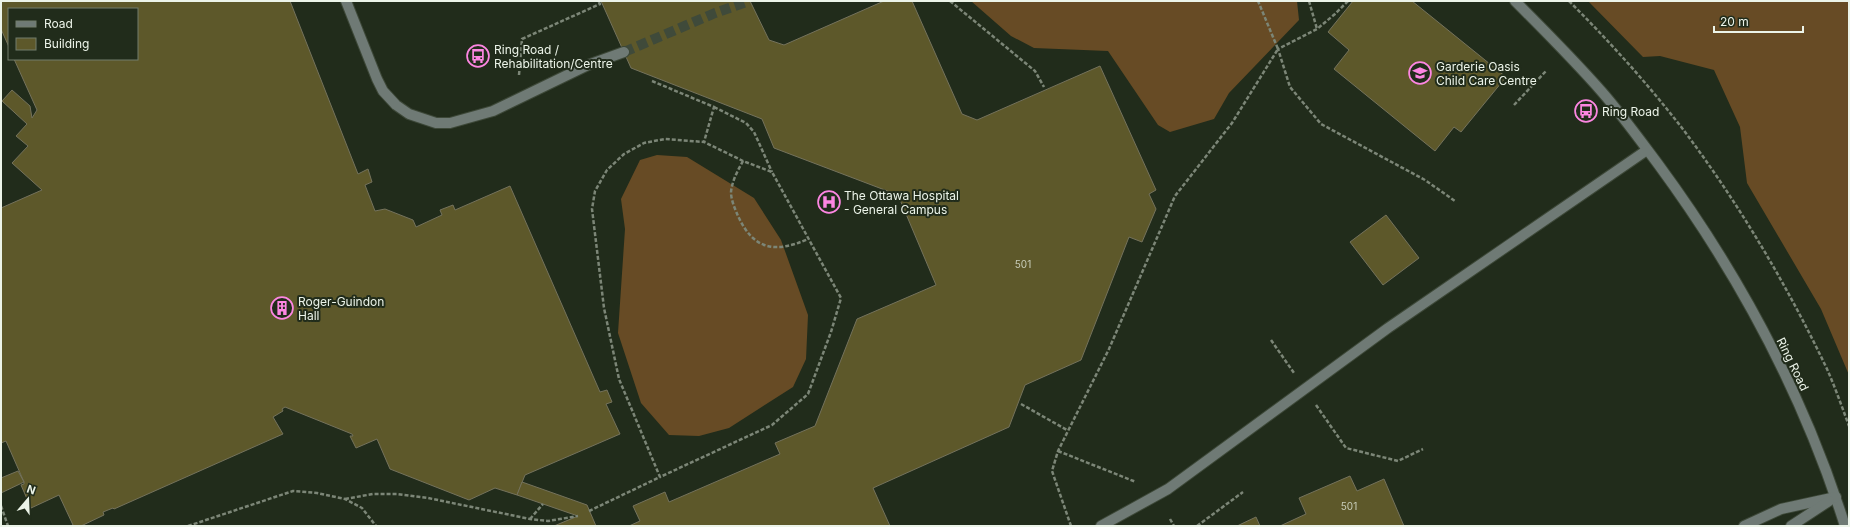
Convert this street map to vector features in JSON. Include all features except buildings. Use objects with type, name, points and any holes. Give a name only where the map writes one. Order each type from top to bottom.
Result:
[{"type":"street","points":[[346,1],[376,79],[384,91],[396,105],[409,114],[436,123],[450,124],[493,111],[588,65],[624,52]]},
{"type":"street","name":"Ring Road","points":[[1515,1],[1560,46],[1602,93],[1694,213],[1740,288],[1781,366],[1836,497],[1845,526]]},
{"type":"street","points":[[1100,526],[1168,489],[1388,328],[1647,150]]},
{"type":"street","points":[[1744,526],[1781,509],[1836,497]]},
{"type":"street","points":[[1791,526],[1836,497]]},
{"type":"path","points":[[519,76],[522,39],[600,4],[598,1]]},
{"type":"path","points":[[950,1],[1035,71],[1044,87]]},
{"type":"path","points":[[1258,1],[1278,49],[1290,87],[1321,124],[1425,180],[1455,201]]},
{"type":"path","points":[[1309,1],[1317,29]]},
{"type":"path","points":[[1071,526],[1052,471],[1058,451],[1067,430],[1109,349],[1175,196],[1232,123],[1278,49],[1317,29],[1348,1]]},
{"type":"path","points":[[1569,1],[1631,66],[1682,128],[1732,201],[1781,281],[1827,370],[1849,426]]},
{"type":"path","points":[[1514,105],[1546,71]]},
{"type":"path","points":[[589,511],[772,425],[808,394],[828,340],[841,298],[772,172],[754,132],[746,123],[714,107],[652,81]]},
{"type":"path","points":[[704,142],[714,107]]},
{"type":"path","points":[[660,477],[619,379],[604,308],[592,209],[595,191],[607,170],[624,154],[644,143],[665,139],[704,142],[743,161],[772,172]]},
{"type":"path","points":[[743,161],[736,175],[731,193],[735,209],[742,226],[750,235],[765,246],[780,248],[792,246],[808,239]]},
{"type":"path","points":[[1271,340],[1294,373]]},
{"type":"path","points":[[1315,403],[1346,448],[1398,461],[1423,449]]},
{"type":"path","points":[[1021,404],[1067,430]]},
{"type":"path","points":[[1058,451],[1137,483]]},
{"type":"path","points":[[188,526],[293,491],[317,493],[345,499],[362,508],[376,526]]},
{"type":"path","points":[[1197,526],[1243,492]]},
{"type":"path","points":[[345,499],[373,494],[397,494],[428,498],[530,520],[548,521],[578,516]]},
{"type":"path","points":[[530,520],[543,504]]},
{"type":"path","points":[[1,506],[8,526]]},
{"type":"path","points":[[1170,519],[1174,526]]},
{"type":"shaded area","points":[[971,1],[1297,1],[1299,20],[1229,93],[1214,119],[1170,132],[1158,125],[1108,51],[1034,48],[1011,36]]},
{"type":"shaded area","points":[[1588,1],[1849,1],[1849,375],[1821,309],[1747,183],[1740,127],[1714,70],[1660,56],[1643,57]]},
{"type":"shaded area","points":[[657,155],[687,157],[754,198],[781,240],[808,315],[806,359],[793,387],[729,428],[699,436],[669,435],[641,403],[618,333],[625,229],[621,199],[640,160]]},
{"type":"tunnel","points":[[624,52],[715,13],[749,1]]},
{"type":"place","name":"Ring Road / Rehabilitation/Centre","points":[[478,56]]},
{"type":"place","name":"Garderie Oasis Child Care Centre","points":[[1420,73]]},
{"type":"place","name":"Ring Road","points":[[1586,111]]},
{"type":"place","name":"The Ottawa Hospital - General Campus","points":[[829,202]]},
{"type":"place","name":"Roger-Guindon Hall","points":[[282,308]]}]
